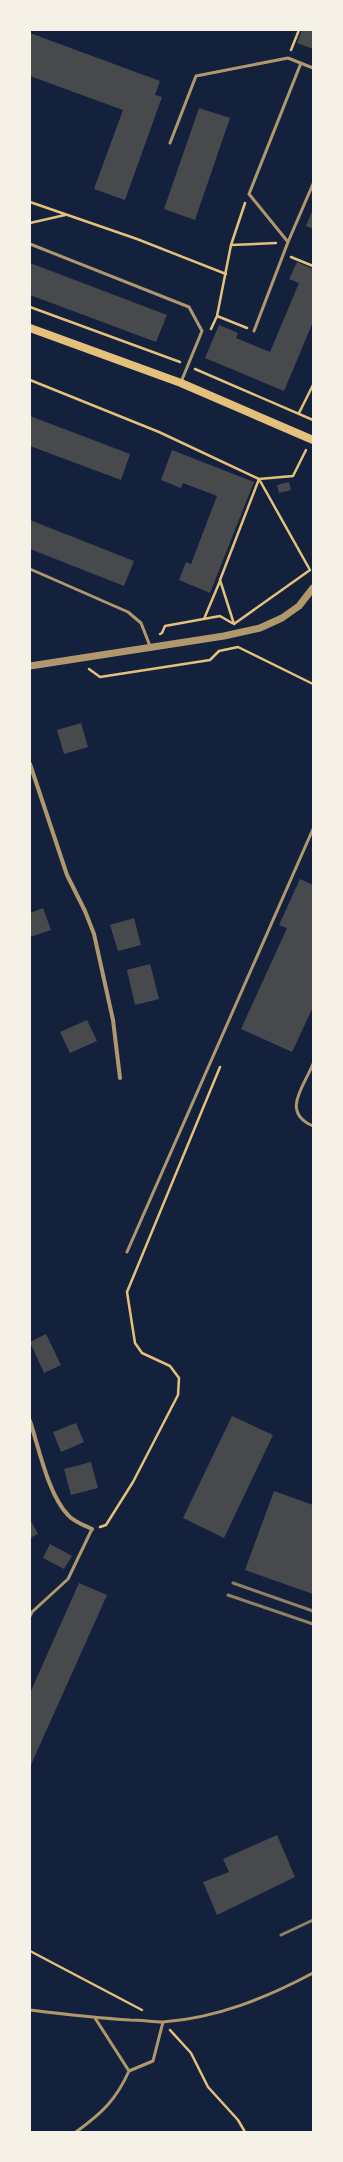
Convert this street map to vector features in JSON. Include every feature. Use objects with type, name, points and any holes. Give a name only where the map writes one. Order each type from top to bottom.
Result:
[{"type":"main road","points":[[30,328],[181,383],[313,440]]},
{"type":"street","points":[[30,666],[150,646],[224,636],[260,628],[282,618],[299,606],[312,590]]},
{"type":"street","points":[[30,764],[67,875],[85,911],[94,934],[113,1020],[120,1078]]},
{"type":"street","points":[[30,1421],[47,1475],[56,1496],[67,1515],[92,1529]]},
{"type":"lane","points":[[170,143],[196,76],[288,58],[313,68]]},
{"type":"lane","points":[[288,242],[248,194],[301,64]]},
{"type":"lane","points":[[254,331],[288,242],[313,184]]},
{"type":"lane","points":[[30,244],[189,307],[202,331],[181,383]]},
{"type":"lane","points":[[30,569],[128,612],[140,623],[150,646]]},
{"type":"lane","points":[[127,1252],[313,830]]},
{"type":"lane","points":[[313,1064],[296,1103],[296,1111],[299,1118],[313,1126]]},
{"type":"lane","points":[[31,1613],[68,1579],[92,1529]]},
{"type":"lane","points":[[30,2010],[95,2018],[163,2022],[206,2016],[245,2005],[283,1989],[313,1973]]},
{"type":"lane","points":[[95,2018],[129,2071]]},
{"type":"lane","points":[[76,2132],[100,2115],[121,2090],[129,2071],[153,2061],[163,2022]]},
{"type":"path","points":[[288,58],[299,30]]},
{"type":"path","points":[[209,336],[217,316],[231,245],[248,194]]},
{"type":"path","points":[[30,202],[137,239],[226,274]]},
{"type":"path","points":[[30,223],[66,215]]},
{"type":"path","points":[[231,245],[288,242]]},
{"type":"path","points":[[30,307],[187,365]]},
{"type":"path","points":[[197,362],[194,368],[313,420]]},
{"type":"path","points":[[30,380],[159,432],[259,479],[293,476],[306,450]]},
{"type":"path","points":[[299,413],[313,385]]},
{"type":"path","points":[[204,619],[259,479]]},
{"type":"path","points":[[234,624],[310,570],[259,479]]},
{"type":"path","points":[[220,580],[234,624]]},
{"type":"path","points":[[162,633],[165,626],[220,616],[234,624]]},
{"type":"path","points":[[87,668],[100,677],[210,660],[220,651],[238,647],[313,684]]},
{"type":"path","points":[[92,1529],[106,1525],[130,1488],[178,1395],[179,1378],[170,1366],[142,1353],[135,1343],[127,1292],[221,1063]]},
{"type":"path","points":[[30,1951],[163,2022],[191,2053],[202,2078],[238,2120],[245,2132]]},
{"type":"building","points":[[302,30],[313,30],[313,49],[297,43]]},
{"type":"building","points":[[30,33],[160,81],[155,95],[162,97],[125,200],[94,189],[123,110],[30,76]]},
{"type":"building","points":[[199,108],[230,118],[195,220],[164,209]]},
{"type":"building","points":[[313,209],[313,229],[306,226]]},
{"type":"building","points":[[297,262],[313,269],[313,322],[284,391],[205,358],[219,325],[238,333],[236,338],[270,352],[299,283],[289,279]]},
{"type":"building","points":[[30,263],[167,315],[156,342],[30,295]]},
{"type":"building","points":[[30,416],[130,454],[121,480],[30,446]]},
{"type":"building","points":[[172,450],[254,482],[210,593],[179,580],[186,562],[191,564],[217,496],[183,483],[181,488],[161,480]]},
{"type":"building","points":[[289,482],[291,490],[279,493],[277,485]]},
{"type":"building","points":[[30,520],[134,561],[124,586],[30,549]]},
{"type":"building","points":[[81,723],[88,747],[64,754],[57,730]]},
{"type":"building","points":[[300,879],[313,885],[313,1007],[292,1052],[241,1029],[287,928],[279,925]]},
{"type":"building","points":[[43,908],[51,930],[30,937],[30,913]]},
{"type":"building","points":[[134,918],[141,945],[118,951],[110,925]]},
{"type":"building","points":[[150,964],[159,999],[135,1005],[127,970]]},
{"type":"building","points":[[87,1020],[97,1041],[70,1053],[60,1032]]},
{"type":"building","points":[[46,1334],[61,1365],[44,1373],[30,1342]]},
{"type":"building","points":[[232,1416],[273,1435],[224,1538],[183,1518]]},
{"type":"building","points":[[76,1423],[84,1442],[61,1452],[53,1432]]},
{"type":"building","points":[[91,1462],[98,1488],[71,1495],[64,1469]]},
{"type":"building","points":[[274,1491],[313,1505],[313,1594],[245,1570]]},
{"type":"building","points":[[30,1519],[38,1534],[30,1538]]},
{"type":"building","points":[[50,1544],[72,1556],[64,1569],[43,1558]]},
{"type":"building","points":[[79,1583],[107,1595],[30,1767],[30,1693]]},
{"type":"building","points":[[277,1835],[295,1877],[217,1915],[203,1882],[229,1872],[223,1859]]},
{"type":"railway","points":[[233,1583],[313,1611]]},
{"type":"railway","points":[[228,1595],[313,1624]]},
{"type":"railway","points":[[281,1935],[313,1920]]}]
